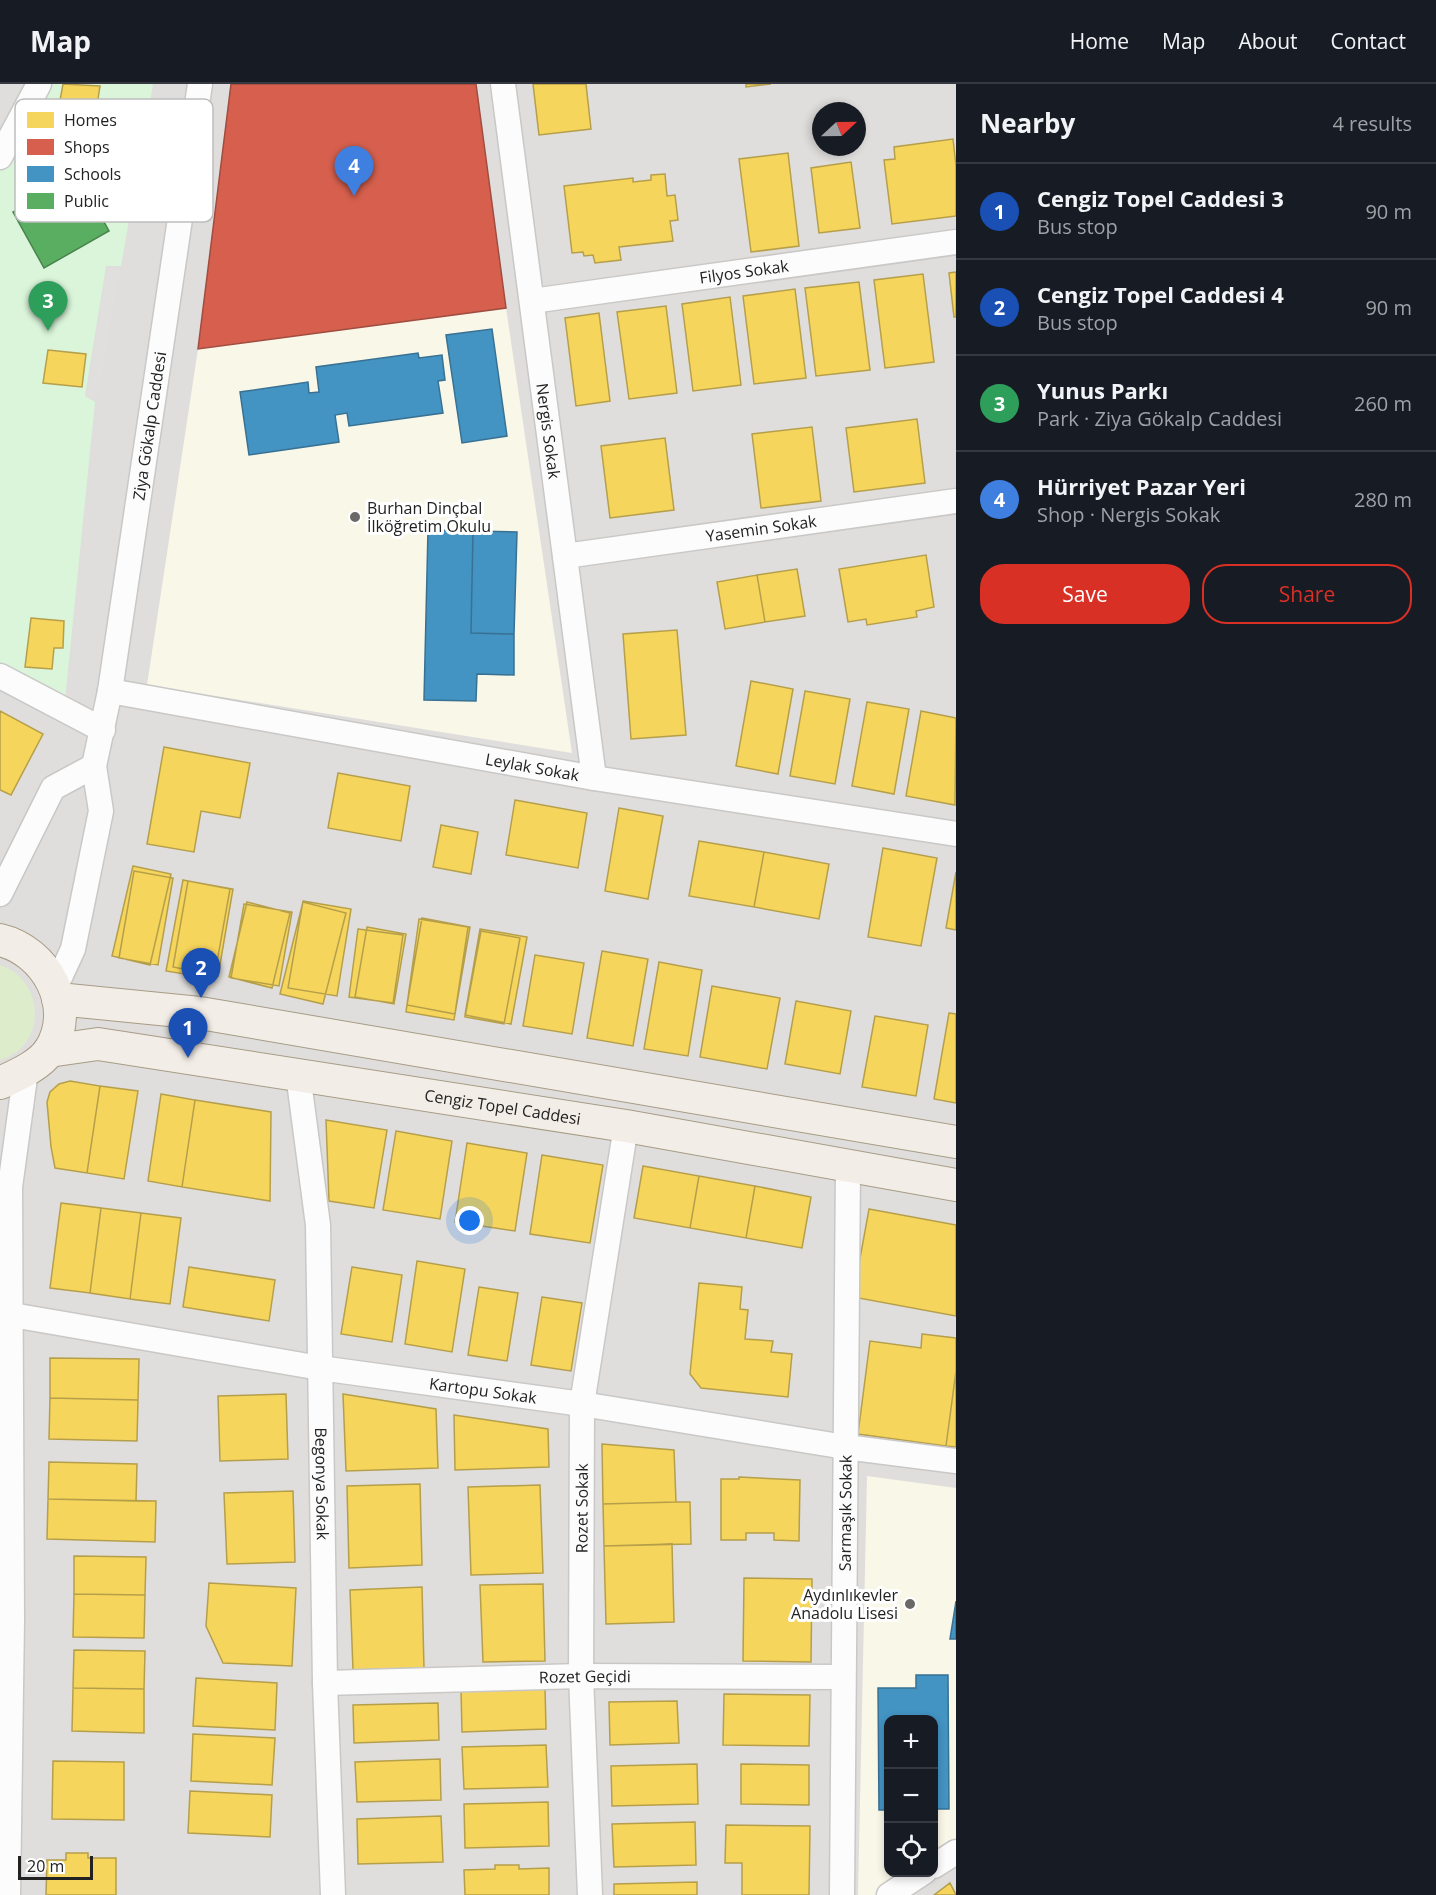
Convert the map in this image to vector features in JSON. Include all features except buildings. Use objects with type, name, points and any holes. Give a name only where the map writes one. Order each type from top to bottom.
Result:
[{"type":"main road","points":[[0,940],[25,950],[38,960],[57,993],[60,1020],[25,1068]]},
{"type":"main road","points":[[57,993],[200,1012],[956,1142]]},
{"type":"main road","name":"Cengiz Topel Caddesi","points":[[25,1068],[98,1044],[626,1126],[956,1185]]},
{"type":"street","points":[[31,99],[39,84]]},
{"type":"street","name":"Ziya Gökalp Caddesi","points":[[198,99],[200,84]]},
{"type":"street","name":"Nergis Sokak","points":[[504,84],[594,778]]},
{"type":"street","points":[[0,157],[15,129]]},
{"type":"street","name":"Ziya Gökalp Caddesi","points":[[57,993],[73,949],[102,811],[94,766],[110,692],[180,222]]},
{"type":"street","name":"Filyos Sokak","points":[[532,301],[956,242]]},
{"type":"street","name":"Yasemin Sokak","points":[[565,556],[956,501]]},
{"type":"street","points":[[0,676],[103,730]]},
{"type":"street","name":"Leylak Sokak","points":[[110,692],[594,778],[956,834]]},
{"type":"street","points":[[0,894],[53,788],[94,766]]},
{"type":"street","points":[[8,1895],[6,1620],[12,1314],[10,1187],[25,1068]]},
{"type":"street","name":"Begonya Sokak","points":[[298,1074],[318,1225],[325,1683],[333,1895]]},
{"type":"street","name":"Rozet Sokak","points":[[590,1895],[581,1676],[582,1404],[626,1126]]},
{"type":"street","points":[[0,1158],[10,1187]]},
{"type":"street","name":"Sarmaşık Sokak","points":[[842,1895],[848,1166]]},
{"type":"street","name":"Kartopu Sokak","points":[[12,1314],[320,1368],[582,1404],[844,1447],[956,1461]]},
{"type":"street","name":"Rozet Geçidi","points":[[325,1683],[581,1676],[843,1677]]},
{"type":"street","points":[[938,1863],[956,1852]]},
{"type":"street","points":[[889,1895],[916,1877]]},
{"type":"shaded area","points":[[0,84],[956,84],[956,1895],[0,1895]]},
{"type":"shaded area","points":[[107,268],[120,269],[97,399],[87,396]]},
{"type":"shaded area","name":"Burhan Dinçbal İlköğretim Okulu","points":[[506,308],[572,753],[147,685],[198,349]]},
{"type":"shaded area","name":"Aydınlıkevler Anadolu Lisesi","points":[[867,1476],[956,1488],[956,1840],[938,1853],[938,1715],[884,1715],[884,1877],[905,1877],[880,1895],[858,1895]]},
{"type":"green space","points":[[44,84],[153,84],[150,99],[36,99]]},
{"type":"green space","points":[[15,137],[15,222],[129,222],[121,266],[106,266],[85,396],[95,402],[65,700],[0,667],[0,165]]},
{"type":"green space","points":[[0,965],[15,973],[26,984],[35,1013],[33,1028],[27,1041],[16,1053],[0,1060]]},
{"type":"place","name":"Hürriyet Pazar Yeri","points":[[354,196]]},
{"type":"place","name":"Yunus Parkı","points":[[48,331]]},
{"type":"place","name":"Burhan Dinçbal İlköğretim Okulu","points":[[355,517]]},
{"type":"place","name":"Cengiz Topel Caddesi 4","points":[[201,998]]},
{"type":"place","name":"Cengiz Topel Caddesi 3","points":[[188,1058]]},
{"type":"place","name":"Aydınlıkevler Anadolu Lisesi","points":[[910,1604]]}]
